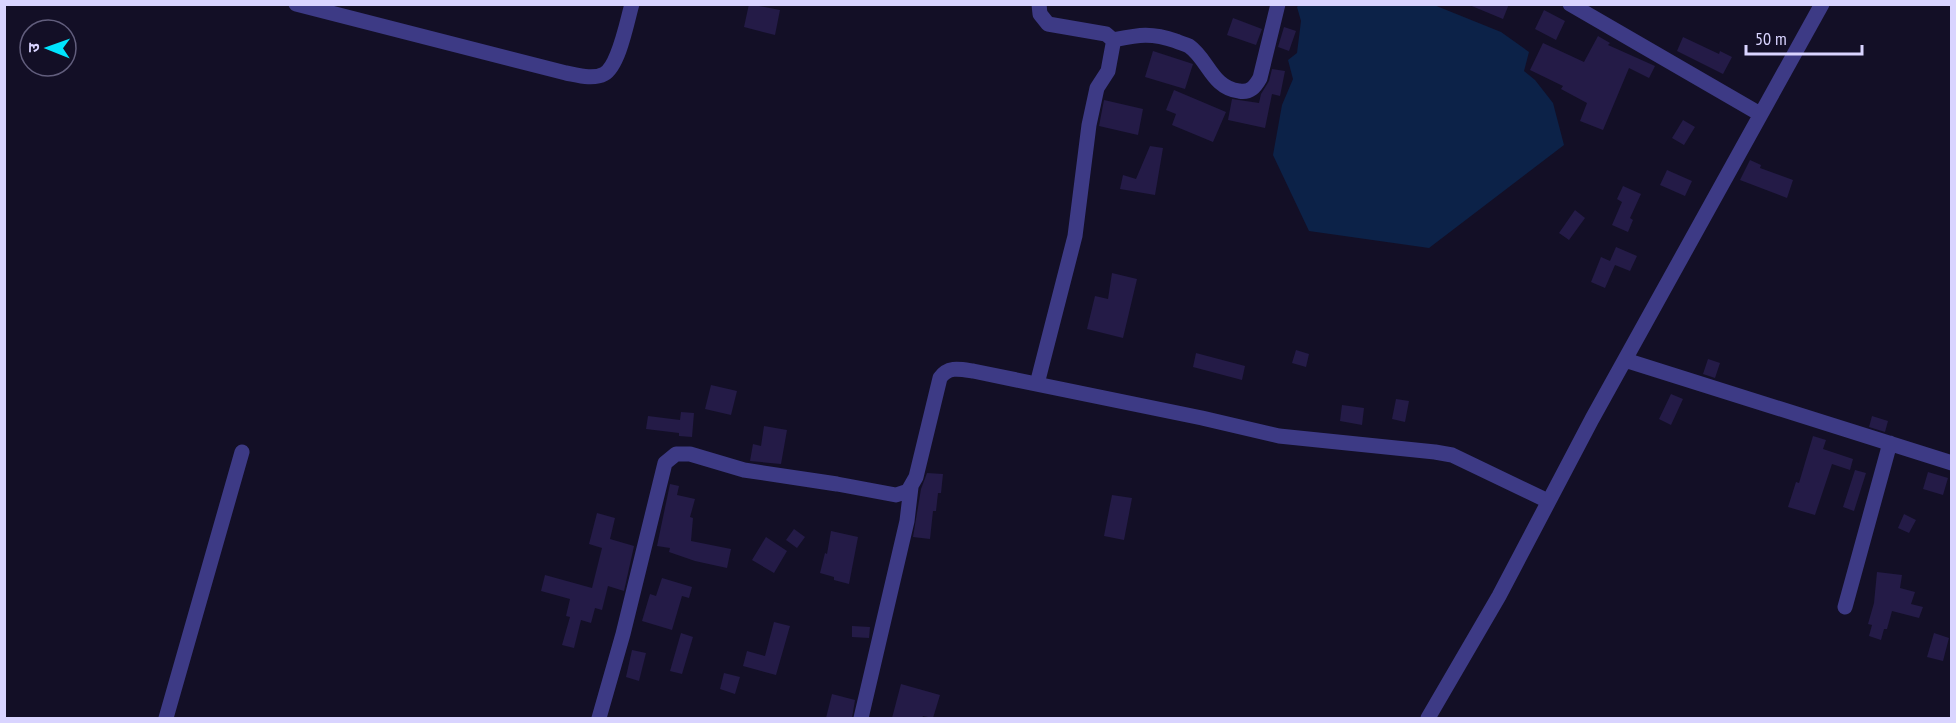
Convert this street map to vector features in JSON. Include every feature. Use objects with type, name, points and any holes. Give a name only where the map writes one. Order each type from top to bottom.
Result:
[{"type":"street","points":[[296,4],[566,73],[594,76],[603,74],[615,61],[632,4]]},
{"type":"street","points":[[1039,4],[1040,14],[1048,24],[1106,34],[1113,40]]},
{"type":"street","points":[[1113,40],[1150,34],[1188,46],[1199,56],[1219,83],[1237,91],[1247,91],[1256,87],[1260,78],[1278,4]]},
{"type":"street","points":[[1570,4],[1760,114]]},
{"type":"street","points":[[1428,718],[1498,596],[1625,360],[1822,4]]},
{"type":"street","points":[[1037,384],[1075,236],[1089,125],[1097,88],[1108,71],[1113,40]]},
{"type":"street","points":[[1625,360],[1952,463]]},
{"type":"street","points":[[861,718],[907,521],[911,487],[916,477],[943,374],[952,369],[1037,384],[1279,436],[1435,452],[1452,456],[1548,501]]},
{"type":"street","points":[[1845,607],[1890,443]]},
{"type":"street","points":[[166,718],[242,452]]},
{"type":"street","points":[[599,718],[623,634],[664,463],[676,454],[690,454],[754,472],[837,484],[884,494],[902,494],[911,487]]},
{"type":"water","points":[[1299,5],[1434,5],[1501,32],[1529,52],[1524,71],[1535,80],[1553,103],[1564,145],[1429,248],[1309,231],[1273,155],[1282,105],[1293,79],[1288,60],[1297,53],[1301,21],[1297,7]]},
{"type":"building","points":[[749,4],[780,10],[775,35],[744,27]]},
{"type":"building","points":[[1467,4],[1509,4],[1503,19]]},
{"type":"building","points":[[1544,10],[1565,21],[1556,40],[1535,29]]},
{"type":"building","points":[[1233,18],[1262,29],[1256,45],[1227,35]]},
{"type":"building","points":[[1284,27],[1296,31],[1289,51],[1278,47]]},
{"type":"building","points":[[1598,36],[1610,43],[1608,45],[1655,66],[1649,78],[1629,68],[1603,130],[1580,121],[1587,103],[1561,89],[1563,86],[1530,70],[1543,43],[1584,62]]},
{"type":"building","points":[[1683,37],[1719,54],[1720,51],[1732,57],[1723,74],[1677,51]]},
{"type":"building","points":[[1153,51],[1193,64],[1185,89],[1145,77]]},
{"type":"building","points":[[1272,69],[1285,71],[1280,96],[1272,94],[1265,128],[1228,120],[1232,99],[1259,103]]},
{"type":"building","points":[[1174,90],[1226,112],[1213,142],[1172,125],[1176,114],[1166,110]]},
{"type":"building","points":[[1104,100],[1143,109],[1138,135],[1099,126]]},
{"type":"building","points":[[1683,120],[1695,127],[1684,145],[1672,138]]},
{"type":"building","points":[[1150,146],[1163,148],[1155,195],[1120,189],[1123,175],[1136,179]]},
{"type":"building","points":[[1750,160],[1761,165],[1760,168],[1793,180],[1787,198],[1740,180]]},
{"type":"building","points":[[1667,170],[1692,181],[1685,196],[1660,185]]},
{"type":"building","points":[[1623,186],[1641,194],[1630,218],[1633,220],[1628,232],[1612,225],[1622,202],[1617,199]]},
{"type":"building","points":[[1575,210],[1585,218],[1569,240],[1559,233]]},
{"type":"building","points":[[1616,247],[1637,256],[1630,271],[1615,265],[1605,288],[1591,282],[1601,257],[1610,261]]},
{"type":"building","points":[[1112,273],[1137,279],[1123,338],[1087,329],[1095,296],[1108,299]]},
{"type":"building","points":[[1296,350],[1309,354],[1306,367],[1292,363]]},
{"type":"building","points":[[1196,353],[1245,366],[1242,380],[1193,367]]},
{"type":"building","points":[[1708,359],[1720,363],[1715,378],[1703,374]]},
{"type":"building","points":[[711,385],[737,391],[731,415],[705,409]]},
{"type":"building","points":[[1671,394],[1683,399],[1671,425],[1659,419]]},
{"type":"building","points":[[1396,399],[1409,401],[1405,422],[1392,419]]},
{"type":"building","points":[[1342,405],[1364,408],[1362,425],[1340,421]]},
{"type":"building","points":[[681,412],[694,413],[692,437],[646,429],[648,416],[680,420]]},
{"type":"building","points":[[1872,416],[1888,421],[1885,432],[1869,427]]},
{"type":"building","points":[[764,426],[787,430],[781,464],[750,461],[753,444],[761,446]]},
{"type":"building","points":[[1813,436],[1826,440],[1823,449],[1853,459],[1850,470],[1832,464],[1815,515],[1788,507],[1796,482],[1799,483]]},
{"type":"building","points":[[1855,470],[1866,473],[1854,511],[1843,507]]},
{"type":"building","points":[[1928,472],[1948,478],[1943,495],[1923,489]]},
{"type":"building","points":[[927,473],[943,474],[941,493],[938,493],[936,511],[933,511],[930,539],[913,537],[921,489]]},
{"type":"building","points":[[670,484],[679,486],[677,495],[695,499],[690,517],[693,518],[691,541],[731,549],[727,568],[695,561],[669,552],[670,548],[657,546]]},
{"type":"building","points":[[1112,495],[1132,498],[1124,540],[1104,536]]},
{"type":"building","points":[[597,513],[615,518],[610,539],[634,546],[624,591],[608,586],[602,610],[595,608],[591,623],[581,620],[574,648],[562,645],[570,617],[566,616],[570,599],[541,591],[545,575],[592,588],[602,548],[589,544]]},
{"type":"building","points":[[1904,514],[1916,520],[1909,533],[1898,528]]},
{"type":"building","points":[[794,529],[805,537],[797,548],[786,540]]},
{"type":"building","points":[[831,531],[858,537],[849,584],[820,573],[825,553],[827,554]]},
{"type":"building","points":[[766,537],[787,551],[774,573],[752,560]]},
{"type":"building","points":[[1877,572],[1902,575],[1900,588],[1915,592],[1911,604],[1923,607],[1919,618],[1892,611],[1881,640],[1869,636],[1872,625],[1868,624],[1874,603]]},
{"type":"building","points":[[662,578],[692,587],[689,598],[682,596],[672,630],[642,621],[650,594],[656,596]]},
{"type":"building","points":[[774,622],[790,626],[776,675],[743,666],[747,651],[765,656]]},
{"type":"building","points":[[852,626],[870,627],[869,638],[852,637]]},
{"type":"building","points":[[681,633],[693,637],[682,674],[670,671]]},
{"type":"building","points":[[1934,633],[1949,638],[1943,661],[1927,657]]},
{"type":"building","points":[[632,650],[646,653],[639,681],[626,677]]},
{"type":"building","points":[[724,673],[740,677],[735,694],[720,689]]},
{"type":"building","points":[[901,684],[940,695],[933,718],[923,716],[922,718],[892,718]]},
{"type":"building","points":[[832,694],[855,700],[852,718],[826,718]]}]
